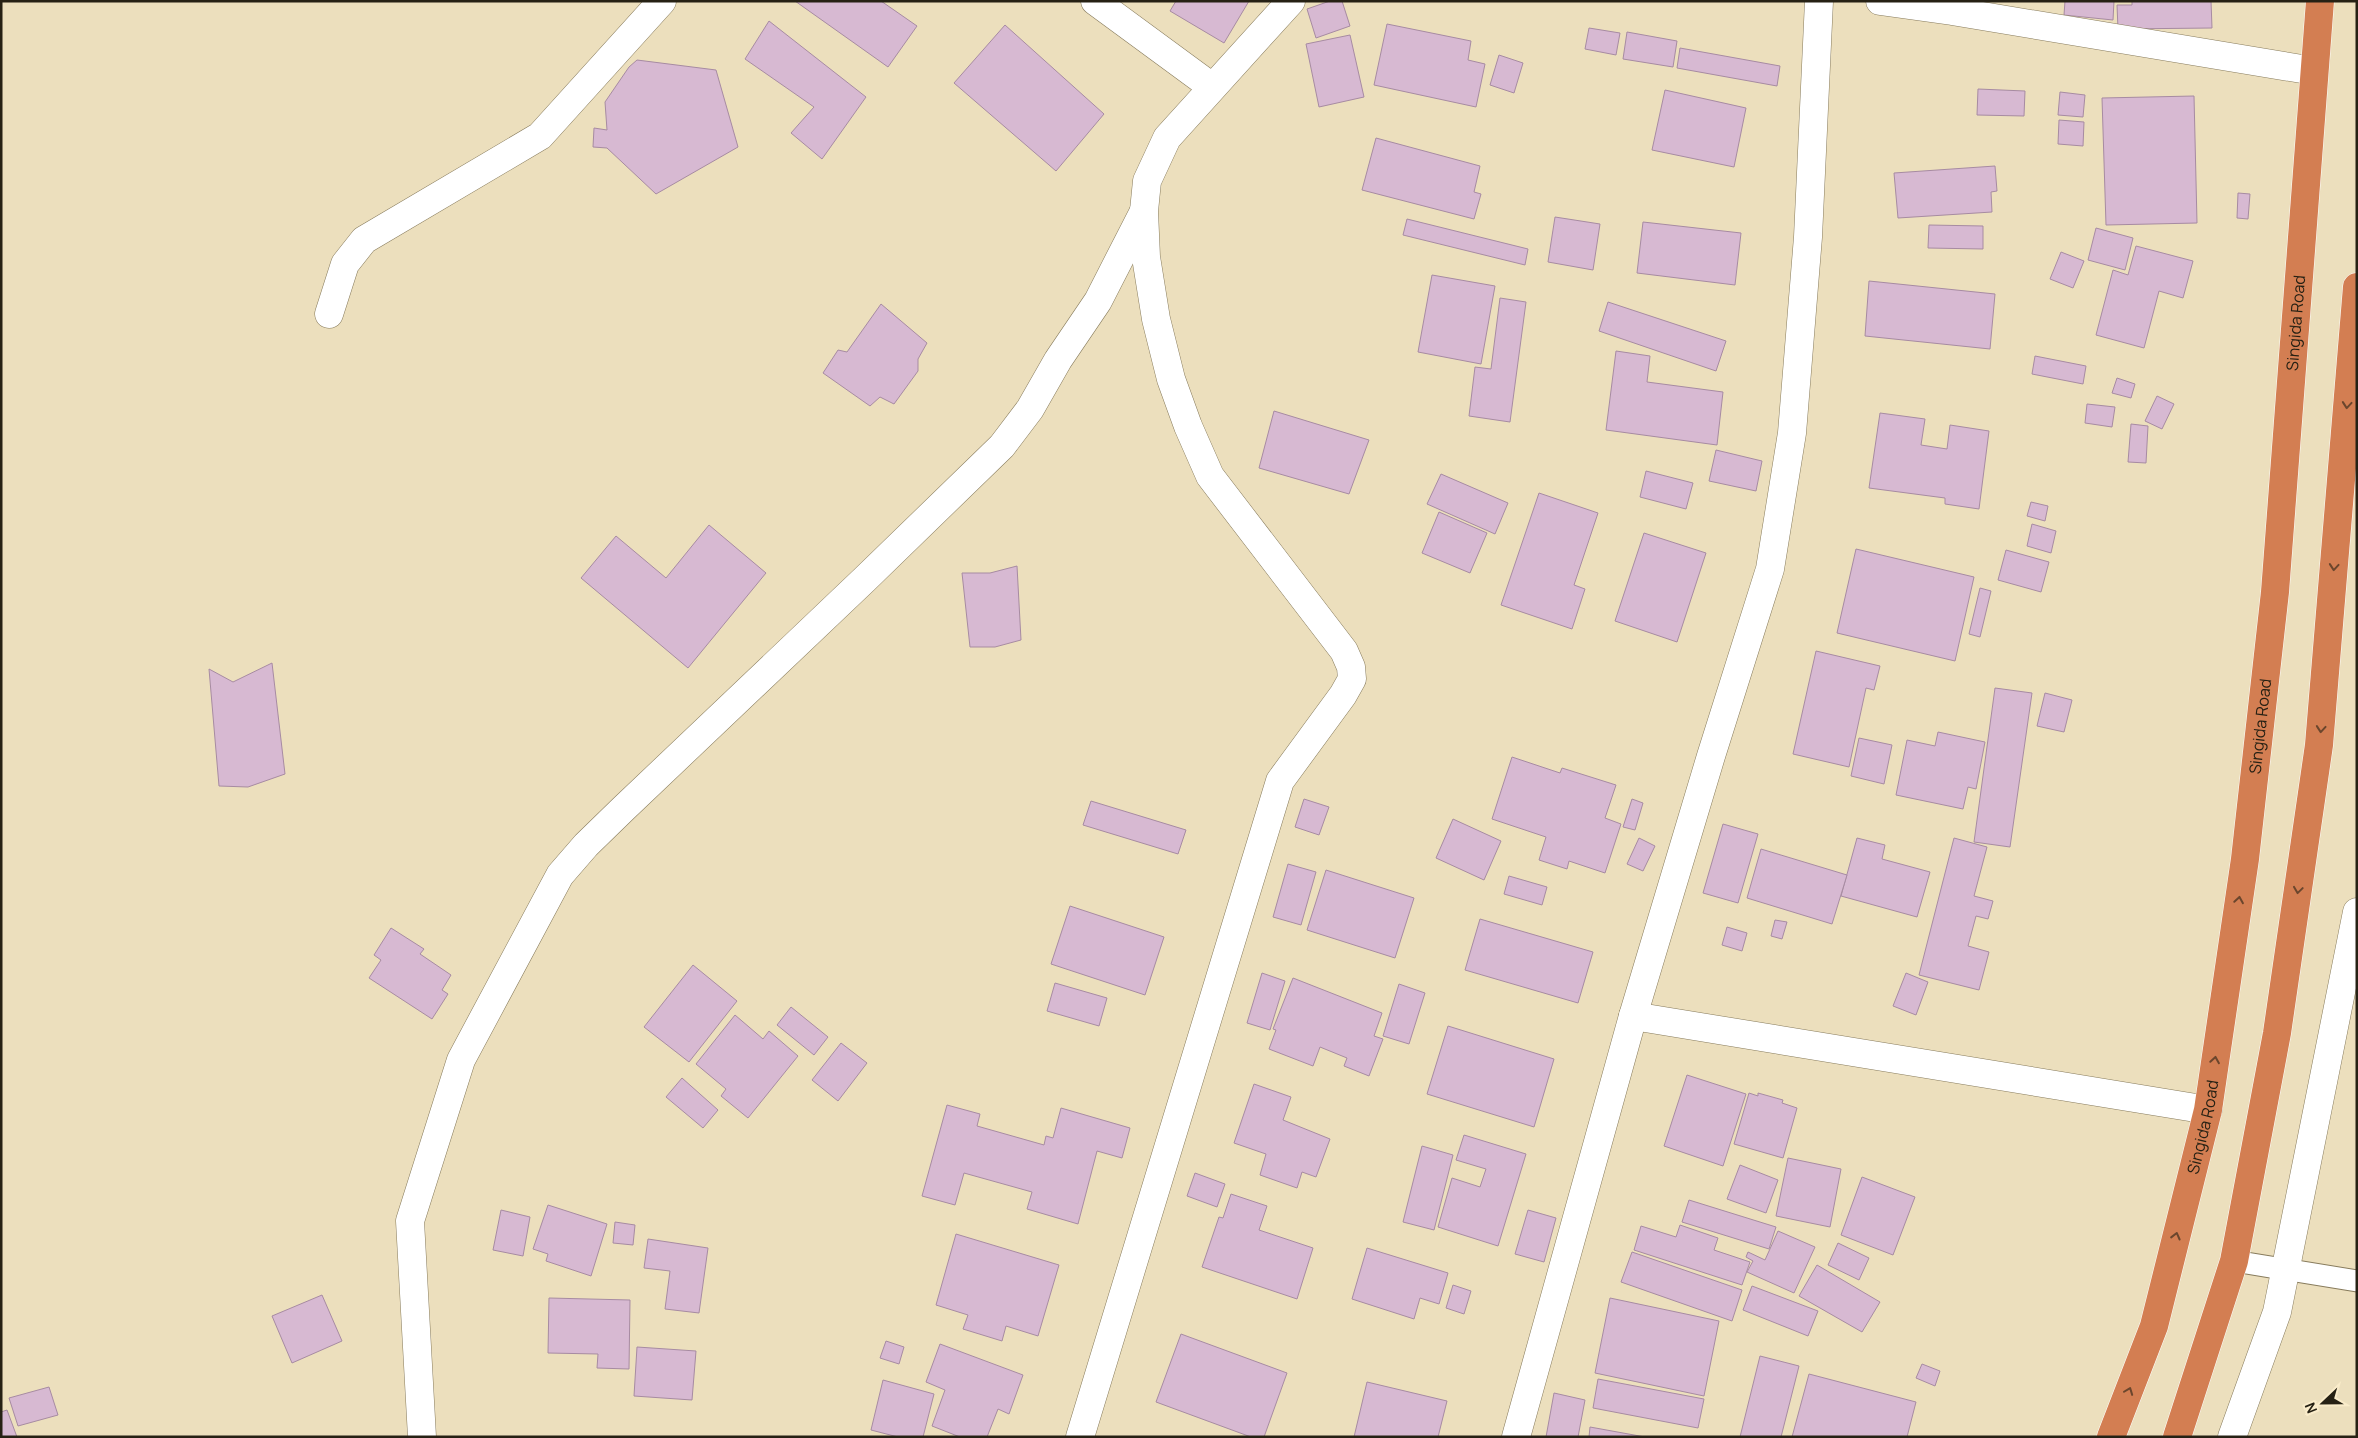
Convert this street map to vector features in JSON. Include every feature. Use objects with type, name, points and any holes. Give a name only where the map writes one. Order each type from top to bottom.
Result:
[{"type":"highway","name":"Singida Road","points":[[2112,1437],[2154,1326],[2208,1110],[2245,859],[2276,592],[2320,1]]},
{"type":"highway","points":[[2178,1437],[2234,1261],[2277,1033],[2319,745],[2357,287]]},
{"type":"street","points":[[329,314],[345,264],[364,240],[540,136],[662,1]]},
{"type":"street","points":[[1095,1],[1212,87]]},
{"type":"street","points":[[1080,1437],[1280,781],[1352,680],[1351,667],[1344,651],[1210,476],[1188,426],[1172,378],[1156,319],[1146,257],[1144,211],[1147,181],[1167,138],[1291,1]]},
{"type":"street","points":[[1516,1437],[1633,1016],[1711,756],[1770,569],[1793,423],[1808,237],[1819,1]]},
{"type":"street","points":[[1880,1],[1952,11],[2314,71]]},
{"type":"street","points":[[422,1437],[410,1221],[461,1060],[560,875],[622,808],[866,579],[1002,446],[1030,409],[1058,360],[1098,301],[1144,211]]},
{"type":"street","points":[[2232,1437],[2277,1312],[2357,912]]},
{"type":"street","points":[[1633,1016],[2208,1110]]},
{"type":"lane","points":[[2234,1261],[2357,1281]]},
{"type":"building","points":[[795,1],[881,1],[917,26],[888,67]]},
{"type":"building","points":[[1176,1],[1249,1],[1224,43],[1170,11]]},
{"type":"building","points":[[1330,1],[1342,1],[1350,26],[1316,38],[1307,9]]},
{"type":"building","points":[[2065,1],[2114,1],[2113,20],[2064,15]]},
{"type":"building","points":[[2132,1],[2211,1],[2212,28],[2118,29],[2117,5],[2132,5]]},
{"type":"building","points":[[769,21],[866,97],[822,159],[791,133],[814,107],[745,59]]},
{"type":"building","points":[[1387,24],[1471,41],[1468,60],[1485,64],[1476,107],[1374,85]]},
{"type":"building","points":[[1005,25],[1104,114],[1056,171],[954,83]]},
{"type":"building","points":[[1589,28],[1620,33],[1616,55],[1585,49]]},
{"type":"building","points":[[1627,32],[1677,41],[1673,67],[1623,59]]},
{"type":"building","points":[[1350,35],[1364,97],[1319,107],[1306,44]]},
{"type":"building","points":[[1680,48],[1780,66],[1777,86],[1677,68]]},
{"type":"building","points":[[1499,55],[1523,63],[1514,93],[1490,85]]},
{"type":"building","points":[[637,60],[716,70],[738,147],[656,194],[607,148],[593,147],[594,128],[607,130],[605,102],[629,67]]},
{"type":"building","points":[[1978,89],[2025,91],[2024,116],[1977,115]]},
{"type":"building","points":[[1665,90],[1746,108],[1734,167],[1652,150]]},
{"type":"building","points":[[2060,92],[2085,95],[2083,117],[2058,115]]},
{"type":"building","points":[[2194,96],[2197,223],[2106,225],[2102,98]]},
{"type":"building","points":[[2059,120],[2084,122],[2083,146],[2058,144]]},
{"type":"building","points":[[1376,138],[1480,166],[1474,192],[1481,194],[1474,219],[1362,190]]},
{"type":"building","points":[[1995,166],[1997,191],[1991,192],[1992,212],[1898,218],[1894,173]]},
{"type":"building","points":[[2238,193],[2250,194],[2248,219],[2237,218]]},
{"type":"building","points":[[1555,217],[1600,224],[1593,270],[1548,262]]},
{"type":"building","points":[[1407,219],[1528,249],[1525,265],[1403,235]]},
{"type":"building","points":[[1643,222],[1741,233],[1735,285],[1637,273]]},
{"type":"building","points":[[1929,225],[1983,226],[1983,249],[1928,248]]},
{"type":"building","points":[[2096,228],[2133,238],[2125,270],[2088,260]]},
{"type":"building","points":[[2136,246],[2193,261],[2183,298],[2159,291],[2144,348],[2096,335],[2113,270],[2128,275]]},
{"type":"building","points":[[2061,252],[2084,261],[2073,288],[2050,279]]},
{"type":"building","points":[[1432,275],[1495,286],[1481,364],[1418,352]]},
{"type":"building","points":[[1869,281],[1995,294],[1990,349],[1865,336]]},
{"type":"building","points":[[1500,298],[1526,302],[1510,422],[1469,416],[1475,367],[1491,369]]},
{"type":"building","points":[[1608,302],[1726,341],[1716,371],[1599,331]]},
{"type":"building","points":[[881,304],[927,343],[918,359],[918,371],[894,404],[880,397],[870,406],[823,373],[838,350],[847,352]]},
{"type":"building","points":[[1616,351],[1650,356],[1647,382],[1723,392],[1717,445],[1606,430]]},
{"type":"building","points":[[2035,356],[2086,366],[2083,384],[2032,374]]},
{"type":"building","points":[[2117,378],[2135,384],[2131,398],[2112,393]]},
{"type":"building","points":[[2157,396],[2174,404],[2162,429],[2145,421]]},
{"type":"building","points":[[2087,404],[2115,407],[2112,427],[2085,423]]},
{"type":"building","points":[[1274,411],[1369,440],[1349,494],[1259,468]]},
{"type":"building","points":[[1880,413],[1925,419],[1921,445],[1947,449],[1950,425],[1989,431],[1979,509],[1945,504],[1945,498],[1869,488]]},
{"type":"building","points":[[2131,424],[2148,426],[2146,463],[2128,462]]},
{"type":"building","points":[[1716,450],[1762,461],[1756,491],[1709,481]]},
{"type":"building","points":[[1646,471],[1693,483],[1686,509],[1640,497]]},
{"type":"building","points":[[1441,474],[1508,503],[1495,534],[1427,504]]},
{"type":"building","points":[[1539,493],[1598,513],[1574,585],[1585,589],[1572,629],[1501,605]]},
{"type":"building","points":[[2031,502],[2048,506],[2045,521],[2027,516]]},
{"type":"building","points":[[1439,512],[1487,533],[1470,573],[1422,553]]},
{"type":"building","points":[[2032,524],[2056,531],[2051,553],[2027,546]]},
{"type":"building","points":[[709,525],[766,573],[688,668],[581,578],[616,536],[666,578]]},
{"type":"building","points":[[1644,533],[1706,553],[1677,642],[1615,621]]},
{"type":"building","points":[[1856,549],[1974,577],[1955,661],[1837,633]]},
{"type":"building","points":[[2006,550],[2049,562],[2041,592],[1998,580]]},
{"type":"building","points":[[1017,566],[1021,640],[995,647],[970,647],[962,573],[990,573]]},
{"type":"building","points":[[1980,588],[1991,591],[1980,637],[1969,634]]},
{"type":"building","points":[[1816,651],[1880,666],[1874,690],[1866,688],[1849,767],[1793,754]]},
{"type":"building","points":[[272,663],[285,774],[248,787],[219,786],[209,669],[233,682]]},
{"type":"building","points":[[1995,688],[2032,693],[2010,847],[1974,842]]},
{"type":"building","points":[[2045,693],[2072,700],[2064,732],[2037,726]]},
{"type":"building","points":[[1938,732],[1985,742],[1976,789],[1968,787],[1963,809],[1896,795],[1907,740],[1935,746]]},
{"type":"building","points":[[1859,738],[1892,745],[1884,784],[1851,776]]},
{"type":"building","points":[[1512,757],[1560,773],[1562,768],[1616,785],[1605,818],[1621,824],[1605,873],[1569,861],[1567,869],[1539,860],[1546,837],[1492,819]]},
{"type":"building","points":[[1304,799],[1329,807],[1319,835],[1295,827]]},
{"type":"building","points":[[1632,799],[1643,803],[1635,830],[1623,827]]},
{"type":"building","points":[[1091,801],[1186,830],[1178,854],[1083,825]]},
{"type":"building","points":[[1453,819],[1501,841],[1484,880],[1436,858]]},
{"type":"building","points":[[1723,824],[1758,834],[1738,903],[1703,893]]},
{"type":"building","points":[[1639,838],[1655,846],[1643,871],[1627,864]]},
{"type":"building","points":[[1857,838],[1885,845],[1882,859],[1930,872],[1917,917],[1841,896]]},
{"type":"building","points":[[1954,838],[1987,847],[1974,896],[1993,901],[1988,919],[1976,916],[1968,946],[1989,952],[1979,990],[1919,975]]},
{"type":"building","points":[[1761,849],[1847,875],[1832,924],[1747,898]]},
{"type":"building","points":[[1288,864],[1316,872],[1301,925],[1273,917]]},
{"type":"building","points":[[1326,870],[1414,898],[1395,958],[1307,930]]},
{"type":"building","points":[[1509,876],[1547,887],[1542,905],[1504,894]]},
{"type":"building","points":[[1070,906],[1164,937],[1145,995],[1051,964]]},
{"type":"building","points":[[1480,919],[1593,952],[1578,1003],[1465,970]]},
{"type":"building","points":[[1775,920],[1787,922],[1782,939],[1771,936]]},
{"type":"building","points":[[1727,927],[1747,933],[1742,951],[1722,945]]},
{"type":"building","points":[[391,928],[424,949],[420,954],[451,975],[442,990],[448,994],[432,1019],[369,978],[381,960],[374,955]]},
{"type":"building","points":[[693,965],[737,1001],[689,1062],[644,1027]]},
{"type":"building","points":[[1262,973],[1285,981],[1270,1030],[1247,1023]]},
{"type":"building","points":[[1906,973],[1928,982],[1916,1015],[1893,1006]]},
{"type":"building","points":[[1293,978],[1382,1013],[1374,1036],[1383,1039],[1369,1076],[1344,1066],[1347,1058],[1320,1047],[1313,1066],[1269,1049],[1276,1030],[1273,1029]]},
{"type":"building","points":[[1055,983],[1107,998],[1099,1026],[1047,1011]]},
{"type":"building","points":[[1399,984],[1425,993],[1409,1044],[1383,1036]]},
{"type":"building","points":[[791,1007],[828,1037],[814,1055],[777,1025]]},
{"type":"building","points":[[735,1015],[763,1039],[769,1031],[798,1056],[748,1118],[721,1096],[726,1089],[696,1064]]},
{"type":"building","points":[[1448,1026],[1554,1059],[1534,1127],[1427,1094]]},
{"type":"building","points":[[841,1043],[867,1063],[838,1101],[812,1080]]},
{"type":"building","points":[[1687,1075],[1746,1094],[1723,1166],[1664,1146]]},
{"type":"building","points":[[682,1078],[718,1110],[703,1128],[666,1097]]},
{"type":"building","points":[[1254,1084],[1291,1097],[1283,1120],[1330,1139],[1316,1177],[1302,1172],[1297,1188],[1260,1175],[1266,1154],[1234,1143]]},
{"type":"building","points":[[1749,1093],[1758,1096],[1758,1093],[1783,1100],[1782,1103],[1797,1108],[1783,1158],[1734,1144]]},
{"type":"building","points":[[947,1105],[980,1114],[977,1126],[1044,1145],[1046,1136],[1053,1138],[1061,1108],[1130,1128],[1122,1158],[1097,1151],[1078,1224],[1027,1209],[1032,1192],[964,1173],[955,1205],[922,1196]]},
{"type":"building","points":[[1464,1135],[1526,1154],[1498,1246],[1438,1227],[1452,1178],[1480,1187],[1486,1169],[1456,1160]]},
{"type":"building","points":[[1422,1146],[1453,1155],[1434,1230],[1403,1222]]},
{"type":"building","points":[[1788,1158],[1841,1169],[1830,1227],[1776,1216]]},
{"type":"building","points":[[1740,1165],[1778,1180],[1766,1213],[1727,1199]]},
{"type":"building","points":[[1195,1173],[1225,1184],[1217,1207],[1187,1196]]},
{"type":"building","points":[[1862,1177],[1915,1197],[1893,1255],[1841,1235]]},
{"type":"building","points":[[1231,1194],[1267,1206],[1259,1230],[1313,1248],[1297,1299],[1202,1267],[1219,1217],[1223,1218]]},
{"type":"building","points":[[1689,1200],[1776,1227],[1769,1249],[1682,1222]]},
{"type":"building","points":[[548,1205],[607,1224],[591,1276],[546,1261],[548,1254],[533,1249]]},
{"type":"building","points":[[501,1210],[530,1217],[523,1256],[493,1250]]},
{"type":"building","points":[[1528,1210],[1556,1218],[1544,1262],[1515,1254]]},
{"type":"building","points":[[615,1222],[635,1225],[633,1245],[613,1243]]},
{"type":"building","points":[[1680,1225],[1718,1238],[1714,1250],[1750,1262],[1742,1285],[1634,1250],[1641,1226],[1676,1237]]},
{"type":"building","points":[[1778,1231],[1815,1247],[1794,1293],[1747,1272],[1753,1261],[1746,1257],[1748,1252],[1765,1260]]},
{"type":"building","points":[[956,1234],[1059,1265],[1038,1336],[1006,1326],[1002,1341],[963,1329],[968,1315],[936,1305]]},
{"type":"building","points":[[648,1239],[708,1248],[699,1313],[665,1309],[670,1271],[644,1268]]},
{"type":"building","points":[[1838,1243],[1869,1258],[1859,1280],[1828,1265]]},
{"type":"building","points":[[1367,1248],[1448,1273],[1439,1304],[1420,1298],[1414,1319],[1352,1299]]},
{"type":"building","points":[[1632,1252],[1742,1290],[1732,1321],[1621,1282]]},
{"type":"building","points":[[1817,1265],[1880,1302],[1862,1332],[1799,1296]]},
{"type":"building","points":[[1453,1285],[1471,1291],[1464,1314],[1446,1308]]},
{"type":"building","points":[[1752,1286],[1818,1311],[1808,1336],[1743,1310]]},
{"type":"building","points":[[322,1295],[342,1341],[292,1363],[272,1316]]},
{"type":"building","points":[[549,1298],[630,1300],[629,1369],[597,1368],[598,1354],[548,1353]]},
{"type":"building","points":[[1610,1298],[1719,1321],[1704,1396],[1595,1373]]},
{"type":"building","points":[[1181,1334],[1287,1373],[1264,1437],[1251,1437],[1156,1402]]},
{"type":"building","points":[[886,1341],[904,1347],[899,1364],[880,1358]]},
{"type":"building","points":[[940,1344],[1023,1375],[1009,1414],[998,1409],[987,1437],[960,1437],[932,1426],[945,1390],[926,1382]]},
{"type":"building","points":[[637,1347],[696,1351],[692,1400],[634,1396]]},
{"type":"building","points":[[1760,1356],[1799,1366],[1781,1437],[1740,1437]]},
{"type":"building","points":[[1922,1364],[1940,1371],[1935,1386],[1916,1378]]},
{"type":"building","points":[[1809,1374],[1916,1402],[1907,1437],[1792,1437]]},
{"type":"building","points":[[1598,1379],[1704,1399],[1698,1428],[1593,1408]]},
{"type":"building","points":[[883,1380],[934,1394],[923,1437],[898,1437],[871,1430]]},
{"type":"building","points":[[1367,1382],[1447,1401],[1438,1437],[1354,1437]]},
{"type":"building","points":[[49,1387],[58,1415],[18,1426],[9,1398]]},
{"type":"building","points":[[1554,1393],[1585,1400],[1578,1437],[1546,1437]]},
{"type":"building","points":[[7,1410],[17,1437],[1,1437],[1,1412]]},
{"type":"building","points":[[1590,1427],[1645,1437],[1589,1437]]}]
